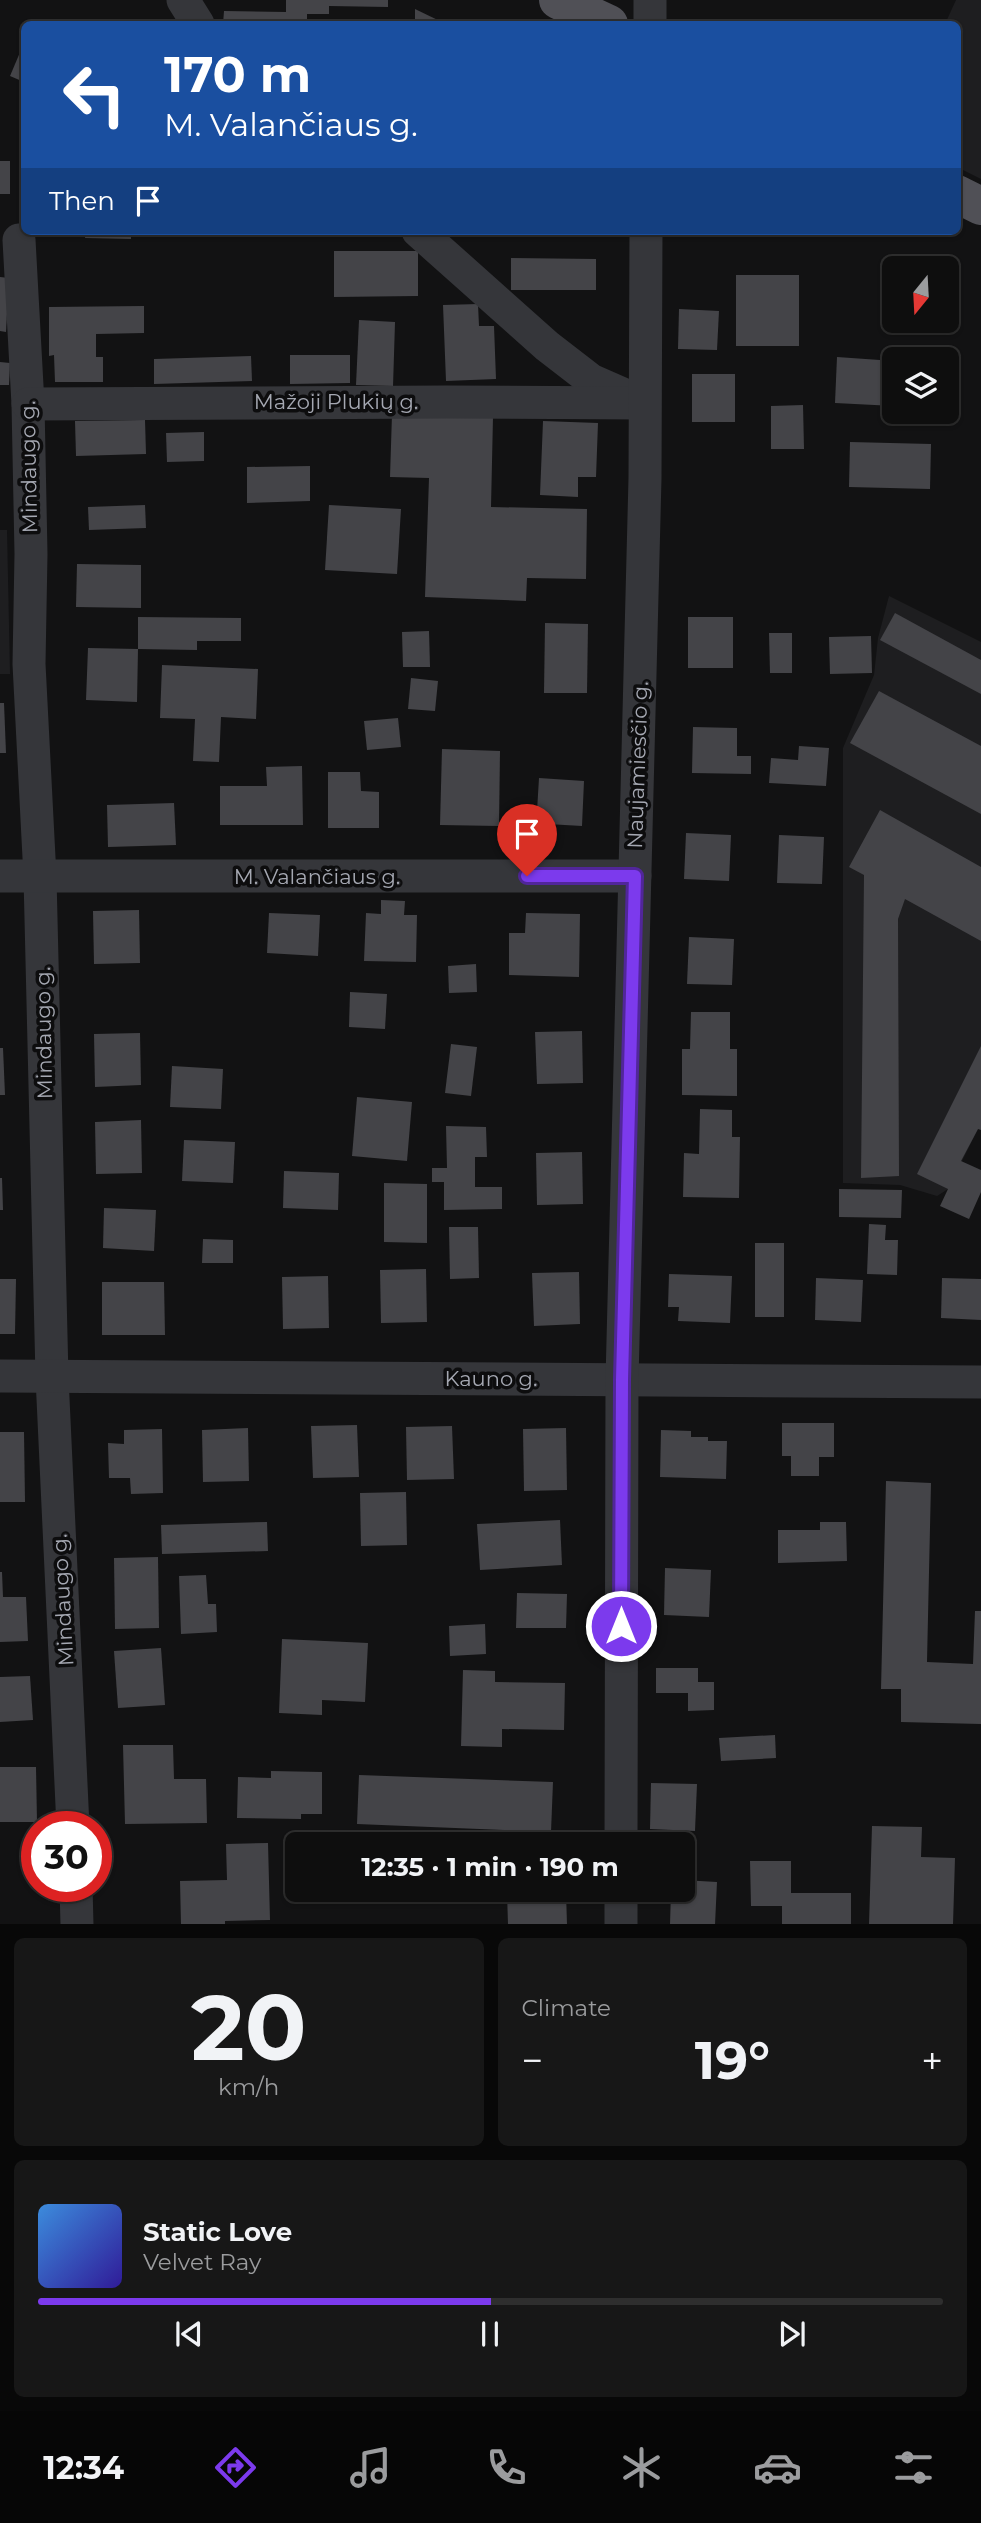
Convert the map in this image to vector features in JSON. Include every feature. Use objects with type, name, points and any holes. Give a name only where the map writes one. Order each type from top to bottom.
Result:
[{"type":"main road","points":[[558,0],[603,21]]},
{"type":"main road","points":[[961,196],[981,206]]},
{"type":"street","points":[[183,0],[196,21]]},
{"type":"street","points":[[650,0],[650,21]]},
{"type":"street","points":[[422,235],[547,346],[591,380],[644,403]]},
{"type":"street","name":"Naujamiesčio g.","points":[[621,1832],[622,1380],[645,478],[646,235]]},
{"type":"street","name":"Mindaugo g.","points":[[19,240],[28,404],[31,554],[29,664],[40,877],[52,1377],[72,1811]]},
{"type":"street","name":"Mažoji Plukių g.","points":[[28,404],[644,403]]},
{"type":"street","name":"M. Valančiaus g.","points":[[0,876],[635,876]]},
{"type":"street","name":"Kauno g.","points":[[0,1376],[981,1382]]},
{"type":"street","points":[[76,1902],[77,1924]]},
{"type":"street","points":[[621,1902],[621,1924]]},
{"type":"shaded area","points":[[956,0],[981,0],[981,179],[961,169],[961,21],[946,21]]},
{"type":"shaded area","points":[[0,530],[7,530],[10,674],[0,674]]},
{"type":"shaded area","points":[[889,596],[981,642],[981,1123],[948,1189],[937,1196],[900,1185],[843,1183],[843,748],[874,675],[878,638]]},
{"type":"building","points":[[286,0],[388,0],[388,7],[329,6],[329,14],[307,14],[307,21],[223,21],[224,11],[286,12]]},
{"type":"building","points":[[415,9],[440,21],[415,21]]},
{"type":"building","points":[[21,50],[21,81],[10,76]]},
{"type":"building","points":[[0,161],[10,161],[10,194],[0,194]]},
{"type":"building","points":[[85,235],[131,235],[131,239],[85,238]]},
{"type":"building","points":[[334,251],[418,251],[418,296],[334,297]]},
{"type":"building","points":[[511,258],[596,259],[596,290],[511,290]]},
{"type":"building","points":[[736,275],[799,275],[799,346],[736,346]]},
{"type":"building","points":[[0,277],[9,278],[6,332],[0,331]]},
{"type":"building","points":[[478,304],[479,326],[494,326],[496,379],[446,381],[443,305]]},
{"type":"building","points":[[144,306],[144,333],[96,334],[96,357],[103,357],[103,382],[55,382],[54,355],[49,356],[49,307]]},
{"type":"building","points":[[679,309],[719,311],[717,350],[678,349]]},
{"type":"building","points":[[359,320],[395,322],[393,386],[356,385]]},
{"type":"building","points":[[290,355],[350,355],[350,383],[290,384]]},
{"type":"building","points":[[251,356],[252,381],[154,384],[154,359]]},
{"type":"building","points":[[837,357],[882,360],[882,405],[835,403]]},
{"type":"building","points":[[0,362],[10,363],[9,385],[0,385]]},
{"type":"building","points":[[692,374],[735,374],[735,422],[692,422]]},
{"type":"building","points":[[803,405],[804,449],[771,449],[771,406]]},
{"type":"building","points":[[392,414],[493,417],[491,507],[587,509],[586,579],[527,578],[526,601],[425,597],[429,478],[390,477]]},
{"type":"building","points":[[145,420],[146,454],[76,456],[75,421]]},
{"type":"building","points":[[543,421],[598,423],[596,477],[578,477],[578,497],[540,495]]},
{"type":"building","points":[[204,432],[204,461],[167,462],[166,433]]},
{"type":"building","points":[[850,442],[931,444],[930,489],[849,487]]},
{"type":"building","points":[[310,466],[310,501],[247,503],[247,467]]},
{"type":"building","points":[[145,505],[146,528],[89,530],[88,507]]},
{"type":"building","points":[[329,505],[401,509],[397,574],[325,570]]},
{"type":"building","points":[[77,564],[141,565],[141,608],[76,607]]},
{"type":"building","points":[[895,613],[981,660],[981,694],[880,640]]},
{"type":"building","points":[[138,617],[241,618],[241,641],[197,641],[197,650],[138,649]]},
{"type":"building","points":[[688,617],[733,617],[733,668],[688,668]]},
{"type":"building","points":[[545,623],[588,624],[587,693],[544,693]]},
{"type":"building","points":[[429,631],[430,667],[403,667],[402,632]]},
{"type":"building","points":[[769,633],[792,633],[792,673],[770,673]]},
{"type":"building","points":[[871,636],[872,673],[830,674],[829,637]]},
{"type":"building","points":[[88,648],[138,649],[137,702],[86,700]]},
{"type":"building","points":[[162,665],[258,669],[256,719],[221,717],[219,762],[193,761],[195,719],[160,718]]},
{"type":"building","points":[[411,678],[438,681],[435,711],[408,709]]},
{"type":"building","points":[[879,691],[981,746],[981,814],[850,743]]},
{"type":"building","points":[[0,703],[4,703],[6,753],[0,753]]},
{"type":"building","points":[[398,718],[401,747],[367,750],[364,721]]},
{"type":"building","points":[[693,727],[737,728],[737,756],[751,756],[751,774],[692,773]]},
{"type":"building","points":[[799,746],[829,748],[826,786],[769,783],[771,758],[798,760]]},
{"type":"building","points":[[442,749],[500,751],[499,826],[440,825]]},
{"type":"building","points":[[302,766],[303,825],[220,825],[220,786],[267,786],[266,767]]},
{"type":"building","points":[[328,772],[360,772],[361,791],[379,792],[379,828],[328,828]]},
{"type":"building","points":[[539,778],[584,781],[582,826],[530,823],[531,811],[537,811]]},
{"type":"building","points":[[174,803],[176,845],[108,847],[107,805]]},
{"type":"building","points":[[880,810],[981,867],[981,941],[905,899],[898,919],[899,1176],[861,1178],[864,875],[849,867]]},
{"type":"building","points":[[686,833],[731,835],[729,881],[684,879]]},
{"type":"building","points":[[779,835],[824,837],[822,884],[777,883]]},
{"type":"building","points":[[381,900],[405,901],[404,915],[417,915],[416,962],[364,961],[366,913],[381,914]]},
{"type":"building","points":[[139,910],[140,963],[94,964],[93,911]]},
{"type":"building","points":[[269,913],[320,915],[318,956],[267,953]]},
{"type":"building","points":[[526,913],[580,914],[579,977],[509,975],[509,933],[525,933]]},
{"type":"building","points":[[689,937],[734,939],[732,985],[687,984]]},
{"type":"building","points":[[476,964],[477,992],[449,993],[448,966]]},
{"type":"building","points":[[350,992],[387,994],[385,1029],[349,1027]]},
{"type":"building","points":[[691,1012],[730,1012],[730,1049],[737,1049],[737,1096],[682,1095],[682,1049],[690,1049]]},
{"type":"building","points":[[582,1031],[583,1083],[537,1084],[535,1032]]},
{"type":"building","points":[[140,1033],[141,1085],[95,1087],[94,1034]]},
{"type":"building","points":[[451,1044],[477,1047],[471,1096],[445,1093]]},
{"type":"building","points":[[981,1046],[981,1130],[978,1129],[961,1161],[981,1170],[981,1192],[969,1219],[940,1206],[948,1189],[917,1174]]},
{"type":"building","points":[[0,1048],[3,1048],[5,1095],[0,1095]]},
{"type":"building","points":[[172,1066],[223,1069],[221,1109],[170,1107]]},
{"type":"building","points":[[357,1097],[412,1102],[407,1161],[352,1156]]},
{"type":"building","points":[[700,1109],[732,1110],[732,1137],[740,1137],[739,1198],[683,1197],[684,1153],[699,1154]]},
{"type":"building","points":[[141,1120],[142,1173],[96,1174],[95,1122]]},
{"type":"building","points":[[446,1126],[486,1127],[487,1157],[475,1157],[475,1187],[502,1187],[502,1209],[444,1210],[444,1182],[432,1182],[432,1168],[447,1168]]},
{"type":"building","points":[[184,1140],[235,1142],[233,1183],[182,1181]]},
{"type":"building","points":[[582,1152],[583,1204],[537,1205],[536,1153]]},
{"type":"building","points":[[284,1171],[339,1173],[338,1210],[283,1208]]},
{"type":"building","points":[[2,1178],[3,1210],[0,1210]]},
{"type":"building","points":[[384,1183],[427,1184],[427,1243],[384,1242]]},
{"type":"building","points":[[839,1189],[902,1190],[901,1218],[839,1217]]},
{"type":"building","points":[[104,1208],[156,1210],[154,1251],[103,1248]]},
{"type":"building","points":[[869,1224],[886,1225],[885,1240],[898,1240],[897,1275],[867,1274]]},
{"type":"building","points":[[449,1227],[478,1227],[479,1278],[450,1279]]},
{"type":"building","points":[[203,1239],[233,1240],[233,1263],[202,1263]]},
{"type":"building","points":[[755,1243],[784,1243],[784,1317],[755,1317]]},
{"type":"building","points":[[426,1269],[427,1322],[381,1323],[380,1270]]},
{"type":"building","points":[[579,1272],[580,1324],[534,1326],[532,1273]]},
{"type":"building","points":[[669,1274],[732,1276],[730,1323],[678,1321],[679,1307],[668,1307]]},
{"type":"building","points":[[328,1276],[329,1328],[283,1329],[282,1277]]},
{"type":"building","points":[[816,1278],[863,1280],[861,1322],[815,1320]]},
{"type":"building","points":[[942,1278],[981,1279],[981,1320],[941,1318]]},
{"type":"building","points":[[0,1279],[16,1279],[15,1334],[0,1334]]},
{"type":"building","points":[[102,1282],[164,1282],[165,1335],[102,1335]]},
{"type":"building","points":[[782,1423],[834,1423],[834,1457],[819,1457],[819,1476],[791,1476],[791,1456],[782,1456]]},
{"type":"building","points":[[357,1425],[359,1477],[313,1478],[311,1426]]},
{"type":"building","points":[[452,1426],[454,1479],[407,1480],[406,1427]]},
{"type":"building","points":[[248,1428],[249,1481],[203,1482],[202,1430]]},
{"type":"building","points":[[566,1428],[567,1490],[524,1491],[523,1429]]},
{"type":"building","points":[[162,1429],[163,1493],[131,1494],[130,1478],[109,1478],[108,1443],[124,1444],[124,1430]]},
{"type":"building","points":[[661,1430],[691,1431],[691,1437],[727,1441],[726,1479],[660,1477]]},
{"type":"building","points":[[0,1432],[24,1432],[25,1502],[0,1502]]},
{"type":"building","points":[[886,1481],[931,1483],[927,1662],[973,1664],[975,1611],[981,1611],[981,1724],[901,1722],[901,1689],[881,1689]]},
{"type":"building","points":[[406,1492],[407,1545],[361,1546],[360,1493]]},
{"type":"building","points":[[560,1520],[562,1565],[480,1570],[477,1524]]},
{"type":"building","points":[[267,1522],[268,1551],[162,1554],[161,1525]]},
{"type":"building","points":[[820,1522],[846,1522],[847,1561],[778,1563],[778,1530],[820,1530]]},
{"type":"building","points":[[158,1557],[159,1628],[115,1629],[114,1558]]},
{"type":"building","points":[[665,1568],[711,1570],[709,1617],[664,1615]]},
{"type":"building","points":[[0,1572],[3,1597],[26,1597],[28,1641],[0,1642]]},
{"type":"building","points":[[206,1575],[208,1604],[216,1604],[217,1632],[181,1634],[179,1576]]},
{"type":"building","points":[[517,1593],[567,1594],[566,1628],[516,1628]]},
{"type":"building","points":[[485,1624],[486,1654],[450,1656],[449,1626]]},
{"type":"building","points":[[282,1639],[368,1643],[365,1702],[322,1700],[322,1715],[279,1713]]},
{"type":"building","points":[[161,1648],[165,1705],[118,1708],[114,1651]]},
{"type":"building","points":[[656,1668],[698,1668],[698,1682],[714,1682],[714,1710],[688,1711],[688,1693],[656,1693]]},
{"type":"building","points":[[463,1670],[495,1671],[495,1682],[565,1683],[564,1730],[502,1729],[502,1747],[461,1746]]},
{"type":"building","points":[[30,1676],[33,1720],[0,1722],[0,1677]]},
{"type":"building","points":[[775,1735],[776,1758],[721,1761],[719,1738]]},
{"type":"building","points":[[123,1745],[173,1745],[174,1779],[206,1779],[207,1823],[125,1824]]},
{"type":"building","points":[[0,1767],[36,1767],[37,1811],[21,1811],[21,1822],[0,1822]]},
{"type":"building","points":[[271,1771],[322,1772],[322,1814],[301,1814],[301,1819],[237,1818],[238,1777],[271,1778]]},
{"type":"building","points":[[359,1775],[553,1782],[551,1832],[357,1824]]},
{"type":"building","points":[[651,1783],[697,1784],[695,1831],[650,1829]]},
{"type":"building","points":[[872,1826],[922,1827],[921,1857],[955,1858],[953,1924],[869,1924]]},
{"type":"building","points":[[268,1843],[270,1920],[181,1924],[180,1881],[227,1880],[226,1844]]},
{"type":"building","points":[[750,1861],[791,1861],[791,1893],[851,1893],[851,1924],[782,1924],[782,1906],[751,1906]]},
{"type":"building","points":[[695,1881],[717,1882],[715,1924],[670,1924],[671,1902],[695,1902]]},
{"type":"building","points":[[507,1902],[566,1902],[567,1924],[508,1924]]},
{"type":"route","points":[[527,876],[635,876],[622,1380],[621,1626]]}]
